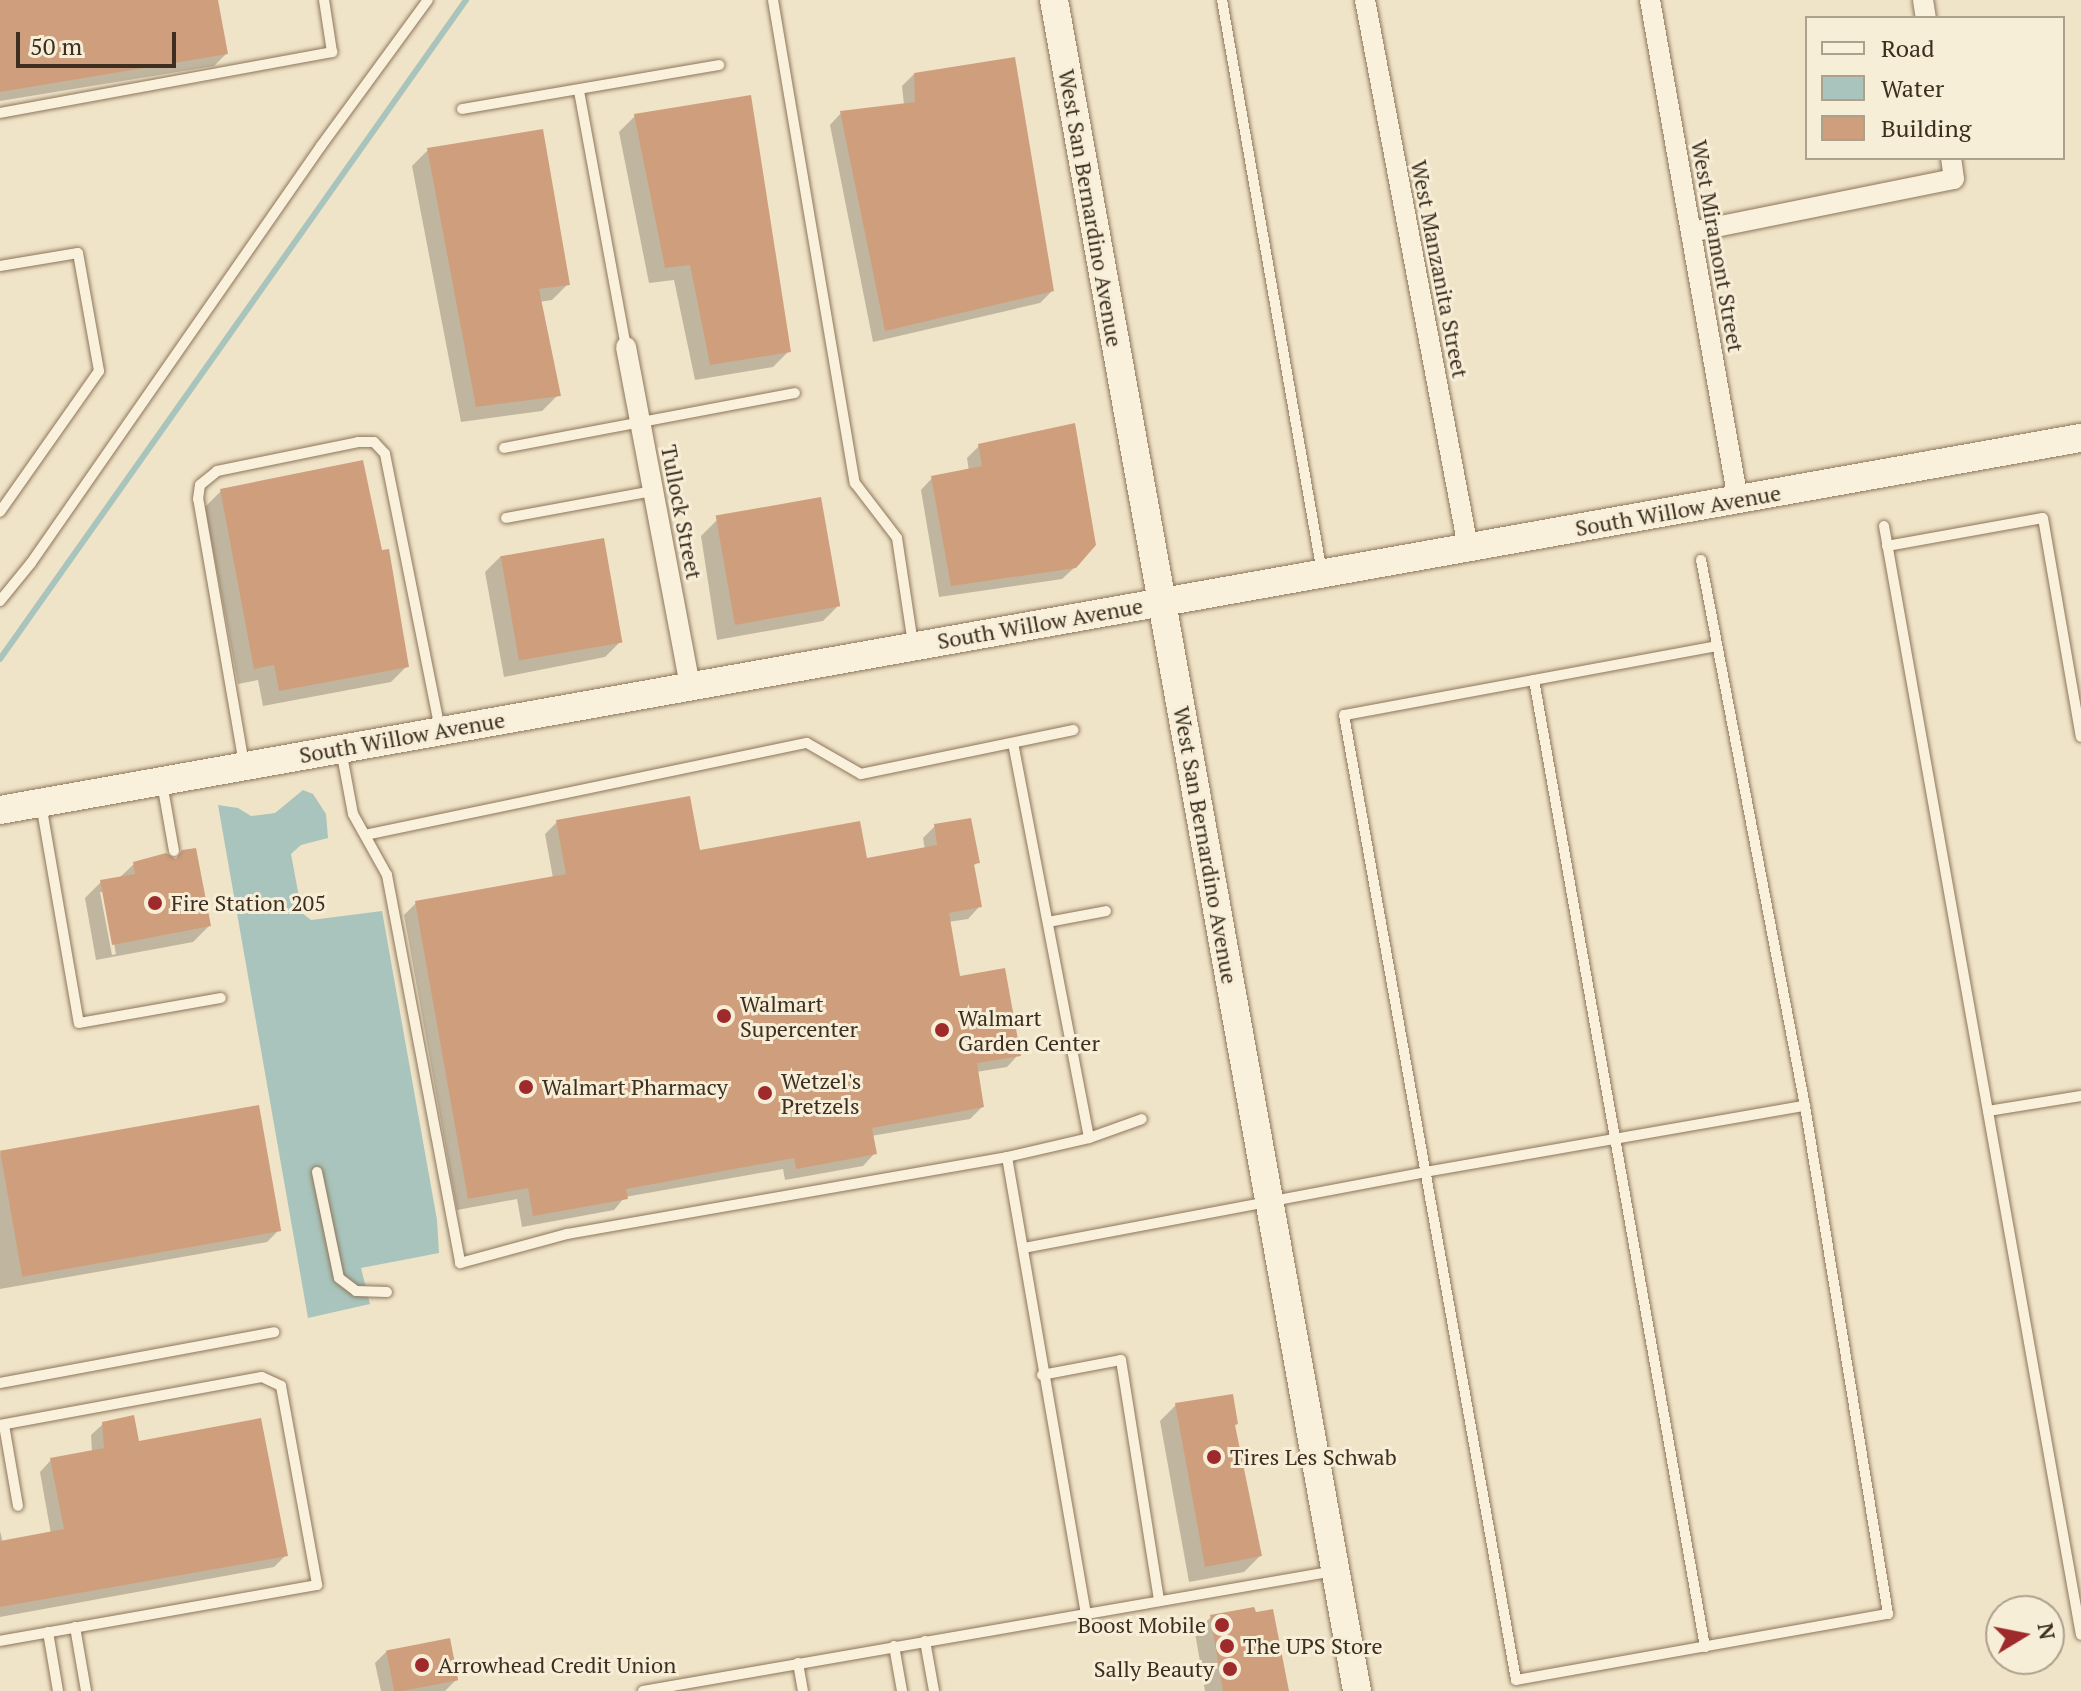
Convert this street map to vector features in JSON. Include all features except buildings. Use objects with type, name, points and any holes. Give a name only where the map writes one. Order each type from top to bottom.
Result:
[{"type":"street","name":"West San Bernardino Avenue","points":[[1054,0],[1357,1691]]},
{"type":"street","name":"West Manzanita Street","points":[[1365,0],[1468,547]]},
{"type":"street","name":"West Miramont Street","points":[[1650,0],[1738,500]]},
{"type":"street","points":[[1691,232],[1954,179],[1951,160]]},
{"type":"street","name":"Tullock Street","points":[[626,347],[690,686]]},
{"type":"street","name":"South Willow Avenue","points":[[0,810],[2081,438]]},
{"type":"lane","points":[[0,113],[332,52],[324,0]]},
{"type":"lane","points":[[0,601],[31,563],[321,146],[428,0]]},
{"type":"lane","points":[[773,0],[855,483],[897,538],[913,646]]},
{"type":"lane","points":[[1222,0],[1322,573]]},
{"type":"lane","points":[[462,109],[719,65]]},
{"type":"lane","points":[[579,91],[626,347]]},
{"type":"lane","points":[[0,266],[78,253],[99,371],[0,512]]},
{"type":"lane","points":[[504,448],[795,393]]},
{"type":"lane","points":[[244,766],[198,499],[200,485],[217,471],[358,442],[374,442],[385,454],[440,731]]},
{"type":"lane","points":[[506,518],[653,491]]},
{"type":"lane","points":[[1887,546],[2043,518],[2081,737]]},
{"type":"lane","points":[[1884,526],[2081,1635]]},
{"type":"lane","points":[[1701,560],[1805,1106],[1888,1614],[1516,1680],[1344,715],[1717,646]]},
{"type":"lane","points":[[1534,680],[1618,1138],[1705,1647]]},
{"type":"lane","points":[[365,835],[807,743],[861,774],[1074,730]]},
{"type":"lane","points":[[1013,743],[1089,1138]]},
{"type":"lane","points":[[341,749],[353,814],[387,875],[460,1263],[567,1234],[1007,1157],[1089,1138],[1142,1119]]},
{"type":"lane","points":[[161,781],[174,851]]},
{"type":"lane","points":[[41,802],[79,1023],[221,998]]},
{"type":"lane","points":[[1048,922],[1106,911]]},
{"type":"lane","points":[[1988,1111],[2081,1096]]},
{"type":"lane","points":[[1024,1248],[1425,1172],[1805,1106]]},
{"type":"lane","points":[[1007,1157],[1042,1375],[1086,1613]]},
{"type":"lane","points":[[317,1172],[339,1278],[356,1291],[387,1292]]},
{"type":"lane","points":[[0,1383],[274,1332]]},
{"type":"lane","points":[[1042,1375],[1121,1360],[1159,1601]]},
{"type":"lane","points":[[0,1641],[317,1585],[281,1386],[262,1377],[2,1425],[18,1506]]},
{"type":"lane","points":[[643,1691],[687,1687],[798,1663],[1336,1571]]},
{"type":"lane","points":[[75,1627],[86,1691]]},
{"type":"lane","points":[[48,1632],[58,1691]]},
{"type":"lane","points":[[925,1641],[934,1691]]},
{"type":"lane","points":[[894,1646],[902,1691]]},
{"type":"lane","points":[[798,1663],[803,1691]]},
{"type":"water","points":[[303,790],[313,794],[326,814],[328,838],[301,845],[291,854],[302,913],[311,920],[382,911],[437,1220],[439,1253],[361,1268],[370,1304],[308,1318],[218,805],[238,808],[251,816],[275,813]]},
{"type":"waterway","points":[[0,659],[466,0]]},
{"type":"place","name":"Fire Station 205","points":[[155,903]]},
{"type":"place","name":"Walmart Supercenter","points":[[724,1016]]},
{"type":"place","name":"Walmart Garden Center","points":[[942,1030]]},
{"type":"place","name":"Walmart Pharmacy","points":[[526,1087]]},
{"type":"place","name":"Wetzel's Pretzels","points":[[765,1093]]},
{"type":"place","name":"Tires Les Schwab","points":[[1214,1457]]},
{"type":"place","name":"Boost Mobile","points":[[1222,1625]]},
{"type":"place","name":"The UPS Store","points":[[1227,1646]]},
{"type":"place","name":"Arrowhead Credit Union","points":[[422,1665]]},
{"type":"place","name":"Sally Beauty","points":[[1230,1669]]}]
